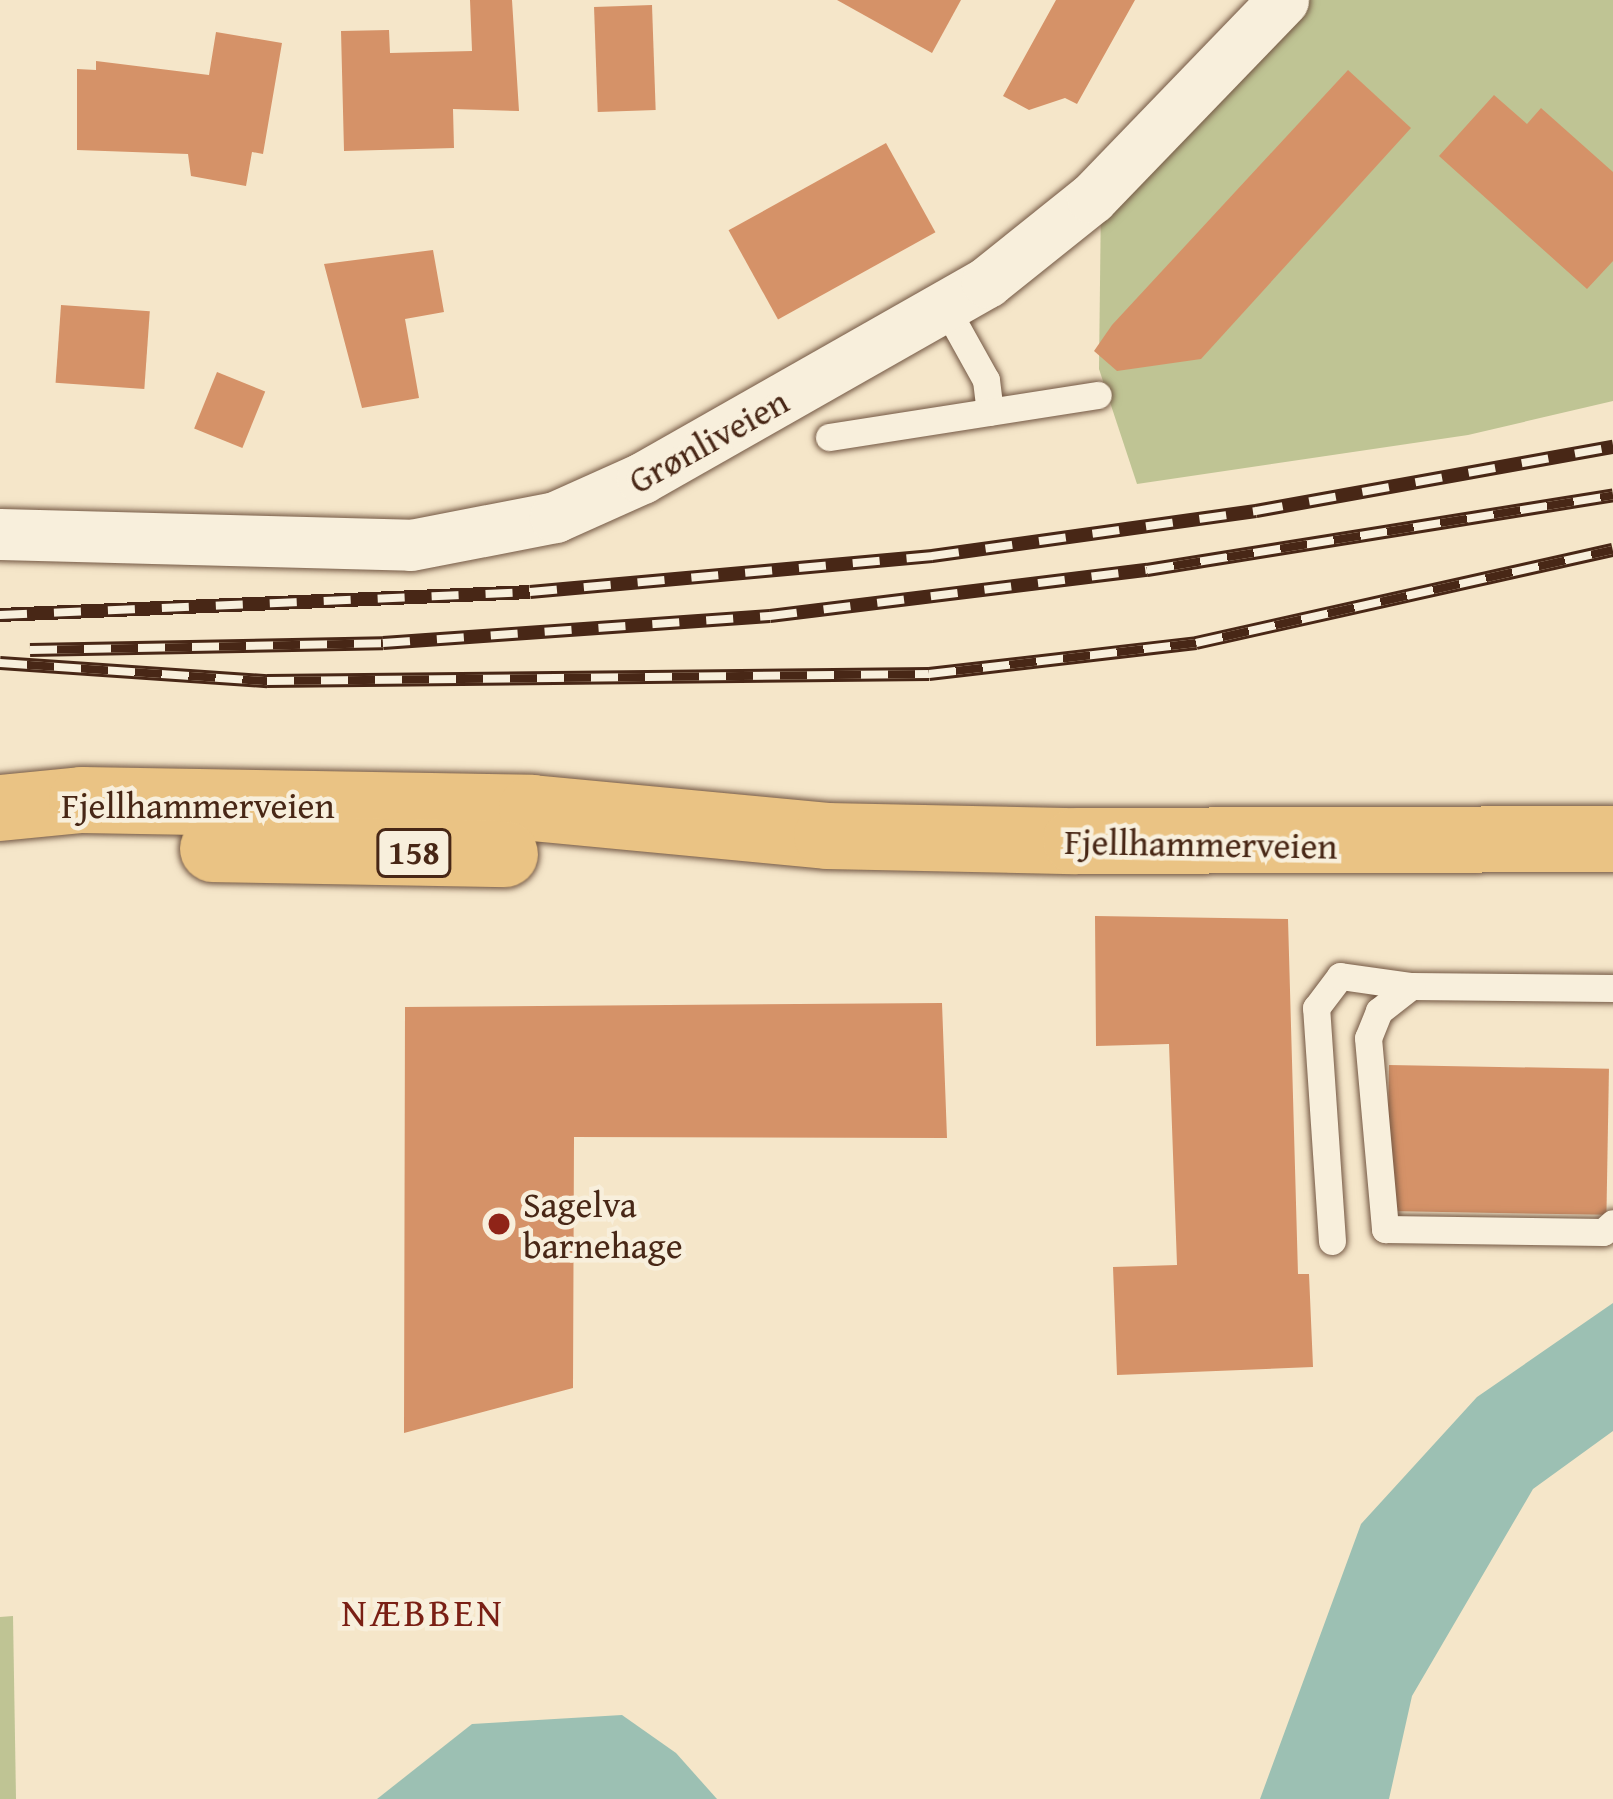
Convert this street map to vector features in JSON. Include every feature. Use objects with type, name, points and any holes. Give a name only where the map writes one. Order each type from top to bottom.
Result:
[{"type":"main road","name":"Fjellhammerveien","points":[[0,808],[82,800],[578,810],[827,836],[1600,845]]},
{"type":"main road","name":"Fjellhammerveien","points":[[0,834],[92,846],[622,855],[827,836]]},
{"type":"street","name":"Grønliveien","points":[[0,534],[411,545],[485,535],[642,478],[946,310],[1092,199],[1283,0]]},
{"type":"lane","points":[[946,310],[986,380],[990,412]]},
{"type":"lane","points":[[829,437],[1098,394]]},
{"type":"lane","points":[[1332,1241],[1316,1007],[1340,976],[1411,986],[1613,988]]},
{"type":"lane","points":[[1411,986],[1378,1011],[1368,1038],[1379,1224],[1398,1236],[1603,1232],[1613,1223]]},
{"type":"green space","points":[[1293,0],[1613,0],[1613,401],[1468,435],[1137,484],[1099,369],[1101,198]]},
{"type":"green space","points":[[13,1616],[16,1799],[0,1799],[0,1617]]},
{"type":"water","points":[[1613,1303],[1613,1431],[1533,1489],[1412,1696],[1389,1799],[1260,1799],[1361,1524],[1477,1397]]},
{"type":"water","points":[[622,1715],[676,1753],[717,1799],[377,1799],[472,1724]]},
{"type":"building","points":[[470,0],[512,0],[519,111],[453,109],[454,148],[344,151],[341,31],[389,30],[390,53],[472,51]]},
{"type":"building","points":[[837,0],[961,0],[932,53]]},
{"type":"building","points":[[1056,0],[1135,0],[1077,104],[1065,98],[1029,110],[1003,96]]},
{"type":"building","points":[[652,5],[656,110],[598,112],[594,7]]},
{"type":"building","points":[[216,32],[282,43],[263,154],[252,152],[246,186],[191,176],[188,154],[77,150],[77,69],[96,70],[96,61],[209,75]]},
{"type":"building","points":[[1348,70],[1411,128],[1201,359],[1117,371],[1094,351],[1112,325]]},
{"type":"building","points":[[1494,95],[1527,124],[1541,108],[1613,172],[1613,261],[1587,289],[1439,156]]},
{"type":"building","points":[[886,143],[935,232],[778,319],[729,230]]},
{"type":"building","points":[[433,250],[444,312],[405,319],[419,398],[362,408],[324,264]]},
{"type":"building","points":[[61,305],[150,311],[144,389],[56,383]]},
{"type":"building","points":[[217,372],[265,391],[242,448],[194,429]]},
{"type":"building","points":[[1095,916],[1288,919],[1298,1274],[1309,1274],[1313,1367],[1117,1375],[1113,1267],[1177,1265],[1169,1044],[1096,1046]]},
{"type":"building","points":[[942,1003],[947,1138],[574,1137],[573,1388],[404,1433],[405,1007]]},
{"type":"building","points":[[1389,1065],[1609,1069],[1606,1215],[1386,1211]]},
{"type":"railway","points":[[0,615],[530,592],[932,556],[1256,511],[1613,447]]},
{"type":"railway","points":[[30,650],[383,643],[770,616],[1147,570],[1613,495]]},
{"type":"railway","points":[[0,663],[267,681],[929,674],[1196,643],[1613,550]]},
{"type":"place","name":"Sagelva barnehage","points":[[499,1224]]},
{"type":"district","name":"NÆBBEN","points":[[423,1612]]}]
